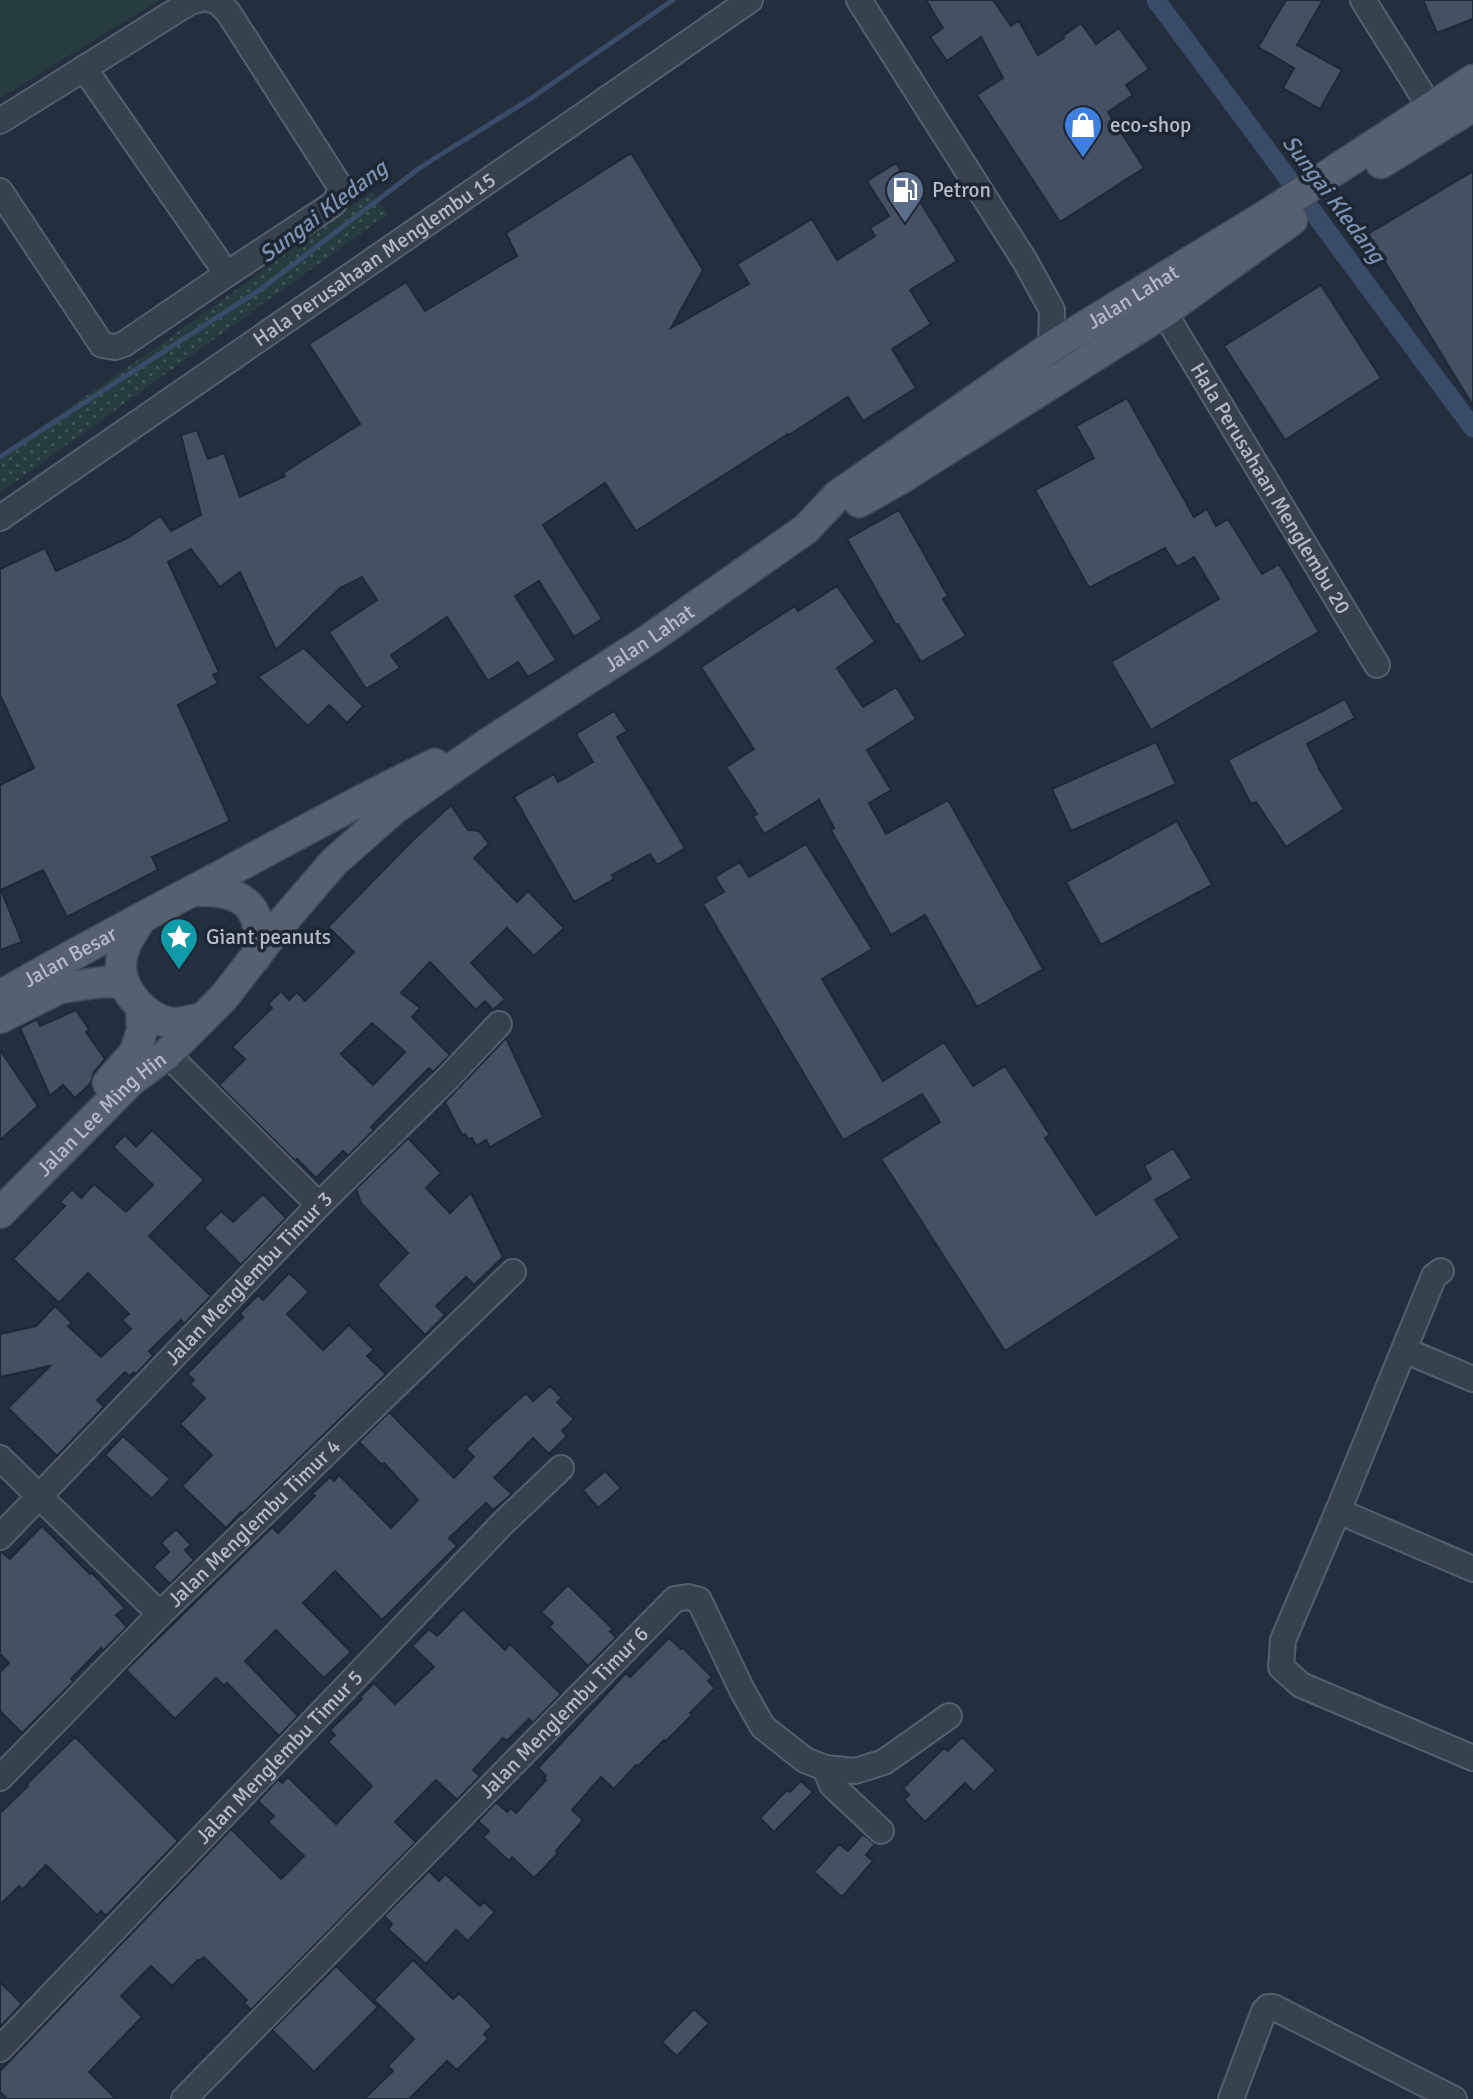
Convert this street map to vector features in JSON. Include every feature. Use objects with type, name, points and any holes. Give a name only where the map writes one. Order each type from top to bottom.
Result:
[{"type":"main road","name":"Jalan Lahat","points":[[256,957],[334,862],[394,810],[490,742],[648,640],[806,529],[838,495],[1051,347],[1293,209],[1340,178],[1430,107],[1473,80]]},
{"type":"main road","name":"Jalan Lahat","points":[[1340,178],[1473,106]]},
{"type":"main road","name":"Jalan Lahat","points":[[806,529],[825,522],[900,479],[1164,312],[1293,209]]},
{"type":"main road","name":"Jalan Lahat","points":[[191,891],[387,787],[457,754],[490,742]]},
{"type":"main road","points":[[215,890],[236,896],[250,907],[256,919],[260,937],[256,957],[203,1018],[174,1023],[155,1018],[141,1007],[123,983],[120,963],[126,943],[140,920],[191,891],[215,890]]},
{"type":"main road","name":"Jalan Besar","points":[[0,996],[87,946],[140,920]]},
{"type":"main road","name":"Jalan Besar","points":[[0,1018],[60,988],[103,982],[123,983]]},
{"type":"main road","name":"Jalan Lee Ming Hin","points":[[0,1191],[109,1083],[135,1052],[142,1031],[141,1007]]},
{"type":"main road","name":"Jalan Lee Ming Hin","points":[[0,1213],[132,1080],[167,1054],[203,1018]]},
{"type":"street","points":[[0,121],[190,2],[198,0]]},
{"type":"street","points":[[0,191],[96,338],[102,345],[115,347],[124,344],[333,204],[339,195],[339,185],[334,175],[228,12],[218,2],[211,0]]},
{"type":"street","name":"Hala Perusahaan Menglembu 15","points":[[0,518],[750,0]]},
{"type":"street","points":[[859,0],[1025,261],[1052,310],[1051,347]]},
{"type":"street","points":[[1363,0],[1430,107]]},
{"type":"street","points":[[84,68],[226,274]]},
{"type":"street","points":[[1052,310],[1091,322]]},
{"type":"street","name":"Hala Perusahaan Menglembu 20","points":[[1164,312],[1377,665]]},
{"type":"street","name":"Jalan Menglembu Timur 3","points":[[0,1537],[319,1205],[499,1024]]},
{"type":"street","points":[[167,1054],[319,1205]]},
{"type":"street","points":[[1441,1271],[1434,1276],[1283,1640],[1281,1667],[1301,1685],[1473,1758]]},
{"type":"street","name":"Jalan Menglembu Timur 4","points":[[0,1779],[160,1614],[513,1272]]},
{"type":"street","points":[[1404,1350],[1473,1379]]},
{"type":"street","points":[[0,1458],[160,1614]]},
{"type":"street","name":"Jalan Menglembu Timur 5","points":[[0,2049],[503,1523],[561,1468]]},
{"type":"street","points":[[1338,1511],[1473,1569]]},
{"type":"street","name":"Jalan Menglembu Timur 6","points":[[184,2099],[675,1598],[699,1600],[742,1690],[763,1727],[805,1760],[825,1768],[855,1772],[884,1762],[949,1716]]},
{"type":"street","points":[[825,1768],[832,1785],[881,1831]]},
{"type":"street","points":[[1231,2099],[1264,2011],[1268,2007],[1273,2007],[1454,2099]]},
{"type":"green space","points":[[0,0],[160,0],[0,98]]},
{"type":"green space","points":[[372,191],[388,214],[0,493],[0,456],[168,339]]},
{"type":"building","points":[[926,0],[993,0],[1011,26],[1019,21],[1038,55],[1081,23],[1096,44],[1119,28],[1149,69],[1126,85],[1133,95],[1108,112],[1144,168],[1060,222],[977,95],[1003,78],[981,37],[947,61],[930,37],[943,28]]},
{"type":"building","points":[[1286,0],[1323,0],[1297,45],[1342,70],[1320,109],[1283,88],[1294,68],[1258,47]]},
{"type":"building","points":[[1423,0],[1473,0],[1473,19],[1437,33]]},
{"type":"building","points":[[631,153],[703,270],[671,328],[749,284],[737,264],[812,219],[837,260],[875,236],[870,228],[889,216],[867,181],[896,163],[957,261],[910,290],[931,324],[892,349],[916,388],[863,421],[848,397],[636,531],[605,483],[543,525],[602,619],[574,637],[539,581],[515,596],[556,660],[528,677],[518,662],[488,681],[447,617],[391,655],[400,668],[366,689],[329,632],[377,600],[362,577],[340,588],[276,650],[240,572],[220,587],[191,549],[168,562],[219,672],[213,675],[218,683],[178,705],[230,821],[152,857],[158,870],[67,917],[43,870],[1,890],[22,942],[0,950],[0,785],[34,768],[0,695],[0,569],[45,548],[56,571],[128,538],[160,516],[171,531],[201,515],[181,435],[197,430],[208,459],[224,453],[240,497],[285,476],[283,473],[360,424],[309,344],[406,282],[425,311],[517,256],[506,233]]},
{"type":"building","points":[[1473,171],[1473,406],[1368,234]]},
{"type":"building","points":[[1321,285],[1381,378],[1285,440],[1224,346]]},
{"type":"building","points":[[1127,398],[1194,517],[1207,509],[1216,526],[1228,519],[1262,574],[1279,564],[1319,632],[1151,730],[1111,662],[1219,599],[1194,557],[1177,567],[1165,548],[1089,588],[1035,490],[1094,458],[1076,426]]},
{"type":"building","points":[[899,510],[948,596],[943,599],[966,636],[921,662],[898,624],[896,625],[847,539]]},
{"type":"building","points":[[837,586],[875,642],[837,668],[863,707],[896,687],[916,719],[867,750],[891,790],[869,803],[886,834],[948,800],[1043,969],[977,1007],[925,915],[891,935],[831,830],[834,828],[819,800],[764,834],[753,816],[757,814],[726,767],[754,749],[701,667],[795,606],[798,611]]},
{"type":"building","points":[[304,648],[363,706],[347,723],[329,705],[308,726],[258,677]]},
{"type":"building","points":[[1345,699],[1355,718],[1307,744],[1344,809],[1286,847],[1256,802],[1251,804],[1228,760]]},
{"type":"building","points":[[614,711],[627,731],[617,737],[685,848],[657,865],[650,854],[612,875],[614,879],[574,902],[514,797],[554,774],[558,782],[593,762],[576,734]]},
{"type":"building","points":[[1156,742],[1176,784],[1071,831],[1052,789]]},
{"type":"building","points":[[451,805],[468,830],[479,831],[489,844],[474,858],[517,902],[528,891],[564,928],[534,956],[507,928],[471,963],[505,999],[493,1010],[485,1001],[476,1010],[430,962],[401,993],[420,1008],[412,1017],[450,1055],[433,1072],[429,1068],[371,1127],[374,1130],[348,1156],[343,1151],[316,1178],[297,1159],[295,1161],[219,1085],[245,1059],[232,1047],[272,1008],[268,1004],[281,991],[289,1000],[297,992],[305,1001],[354,952],[328,927]],"holes":[[[372,1023],[405,1052],[373,1085],[341,1054]]]},
{"type":"building","points":[[1177,821],[1212,885],[1101,945],[1066,882]]},
{"type":"building","points":[[806,844],[872,949],[822,979],[883,1081],[944,1042],[973,1086],[1005,1066],[1050,1135],[1045,1138],[1096,1215],[1151,1179],[1144,1166],[1173,1148],[1192,1178],[1155,1200],[1180,1238],[1005,1351],[881,1159],[940,1122],[922,1094],[843,1140],[703,904],[724,892],[715,877],[740,862],[749,877]]},
{"type":"building","points":[[76,1010],[89,1029],[86,1032],[105,1059],[94,1072],[91,1083],[75,1098],[63,1085],[50,1096],[20,1028],[37,1019],[40,1026]]},
{"type":"building","points":[[506,1038],[543,1117],[490,1147],[486,1140],[476,1146],[472,1138],[468,1139],[465,1134],[462,1135],[445,1102]]},
{"type":"building","points":[[0,1050],[38,1106],[0,1140]]},
{"type":"building","points":[[152,1130],[204,1180],[149,1236],[211,1296],[184,1324],[181,1320],[149,1351],[153,1356],[136,1374],[134,1372],[129,1376],[125,1372],[97,1400],[104,1407],[57,1456],[8,1408],[50,1366],[0,1377],[0,1334],[36,1326],[55,1306],[72,1323],[68,1326],[101,1357],[131,1329],[122,1320],[129,1314],[88,1273],[59,1303],[13,1259],[65,1206],[60,1202],[72,1189],[81,1198],[94,1184],[126,1212],[153,1185],[113,1147],[125,1135],[136,1147]]},
{"type":"building","points":[[408,1138],[441,1173],[426,1188],[450,1213],[471,1193],[503,1257],[474,1285],[466,1277],[436,1306],[445,1315],[425,1335],[377,1285],[408,1253],[361,1203],[356,1189]]},
{"type":"building","points":[[263,1194],[286,1218],[241,1265],[204,1228],[221,1211],[233,1222]]},
{"type":"building","points":[[289,1273],[309,1292],[287,1314],[323,1350],[349,1325],[374,1350],[367,1356],[386,1374],[226,1528],[182,1486],[212,1455],[180,1424],[205,1398],[190,1384],[194,1380],[187,1374],[243,1317],[240,1313],[258,1295],[263,1300]]},
{"type":"building","points":[[550,1386],[562,1398],[557,1402],[574,1419],[562,1431],[567,1436],[549,1454],[533,1438],[494,1478],[512,1494],[493,1510],[486,1503],[449,1538],[457,1546],[382,1620],[335,1571],[303,1603],[351,1652],[324,1678],[276,1630],[245,1661],[298,1716],[279,1736],[227,1683],[224,1686],[216,1678],[175,1719],[126,1670],[272,1527],[278,1533],[330,1477],[334,1481],[339,1475],[391,1528],[418,1500],[384,1463],[382,1465],[359,1442],[389,1412],[454,1478],[474,1457],[466,1449],[492,1424],[526,1393],[533,1401]]},
{"type":"building","points":[[123,1436],[170,1479],[152,1499],[105,1455]]},
{"type":"building","points":[[605,1471],[621,1488],[598,1508],[583,1490]]},
{"type":"building","points":[[42,1526],[125,1608],[116,1615],[127,1627],[104,1650],[101,1648],[71,1679],[74,1681],[22,1733],[0,1711],[0,1672],[9,1663],[0,1654],[0,1551],[10,1559]]},
{"type":"building","points":[[176,1529],[191,1545],[185,1550],[194,1560],[170,1584],[153,1567],[169,1552],[161,1543]]},
{"type":"building","points":[[568,1585],[613,1629],[610,1631],[616,1638],[588,1666],[549,1627],[553,1623],[541,1612]]},
{"type":"building","points":[[463,1609],[505,1650],[510,1644],[561,1694],[533,1723],[529,1719],[507,1741],[503,1738],[473,1770],[480,1776],[457,1800],[436,1780],[395,1822],[416,1842],[251,2010],[244,2003],[247,2000],[204,1957],[172,1986],[151,1966],[121,1996],[142,2017],[89,2072],[116,2099],[7,2099],[0,2092],[0,2071],[231,1829],[281,1879],[304,1856],[268,1822],[274,1816],[258,1801],[278,1779],[282,1783],[288,1777],[336,1824],[372,1786],[328,1742],[335,1735],[330,1730],[362,1699],[360,1697],[374,1683],[395,1704],[434,1667],[412,1646],[429,1629],[437,1636]]},
{"type":"building","points":[[669,1638],[712,1677],[708,1681],[715,1688],[665,1742],[664,1740],[636,1765],[614,1789],[601,1777],[572,1810],[583,1820],[556,1851],[558,1853],[534,1878],[512,1857],[509,1861],[483,1837],[489,1831],[478,1821],[496,1802],[507,1812],[511,1808],[516,1813],[546,1780],[546,1776],[538,1768],[626,1673],[630,1677]]},
{"type":"building","points":[[75,1737],[178,1841],[106,1916],[101,1911],[97,1915],[46,1865],[23,1889],[19,1886],[0,1905],[0,1813]]},
{"type":"building","points":[[962,1737],[996,1770],[974,1792],[965,1783],[925,1822],[904,1800],[909,1795],[903,1788],[944,1748],[948,1751]]},
{"type":"building","points":[[801,1781],[813,1792],[774,1832],[760,1818],[787,1790],[790,1792]]},
{"type":"building","points":[[863,1834],[875,1844],[866,1855],[873,1861],[842,1897],[814,1872],[839,1844],[848,1851]]},
{"type":"building","points":[[429,1871],[439,1881],[445,1874],[480,1906],[484,1902],[495,1912],[468,1941],[456,1930],[426,1964],[388,1929],[392,1924],[384,1916]]},
{"type":"building","points":[[413,1960],[453,1999],[459,1993],[492,2026],[484,2034],[488,2039],[457,2070],[447,2061],[409,2099],[364,2099],[393,2071],[388,2066],[414,2039],[374,2000]]},
{"type":"building","points":[[336,1966],[378,2007],[314,2072],[272,2030]]},
{"type":"building","points":[[0,1982],[22,2004],[0,2027]]},
{"type":"building","points":[[694,2009],[709,2023],[677,2056],[662,2042]]},
{"type":"waterway","name":"Sungai Kledang","points":[[0,457],[261,289],[421,167],[530,99],[673,0]]},
{"type":"waterway","name":"Sungai Kledang","points":[[1156,0],[1473,428]]},
{"type":"place","name":"eco-shop","points":[[1083,159]]},
{"type":"place","name":"Petron","points":[[905,224]]},
{"type":"place","name":"Giant peanuts","points":[[179,971]]}]
